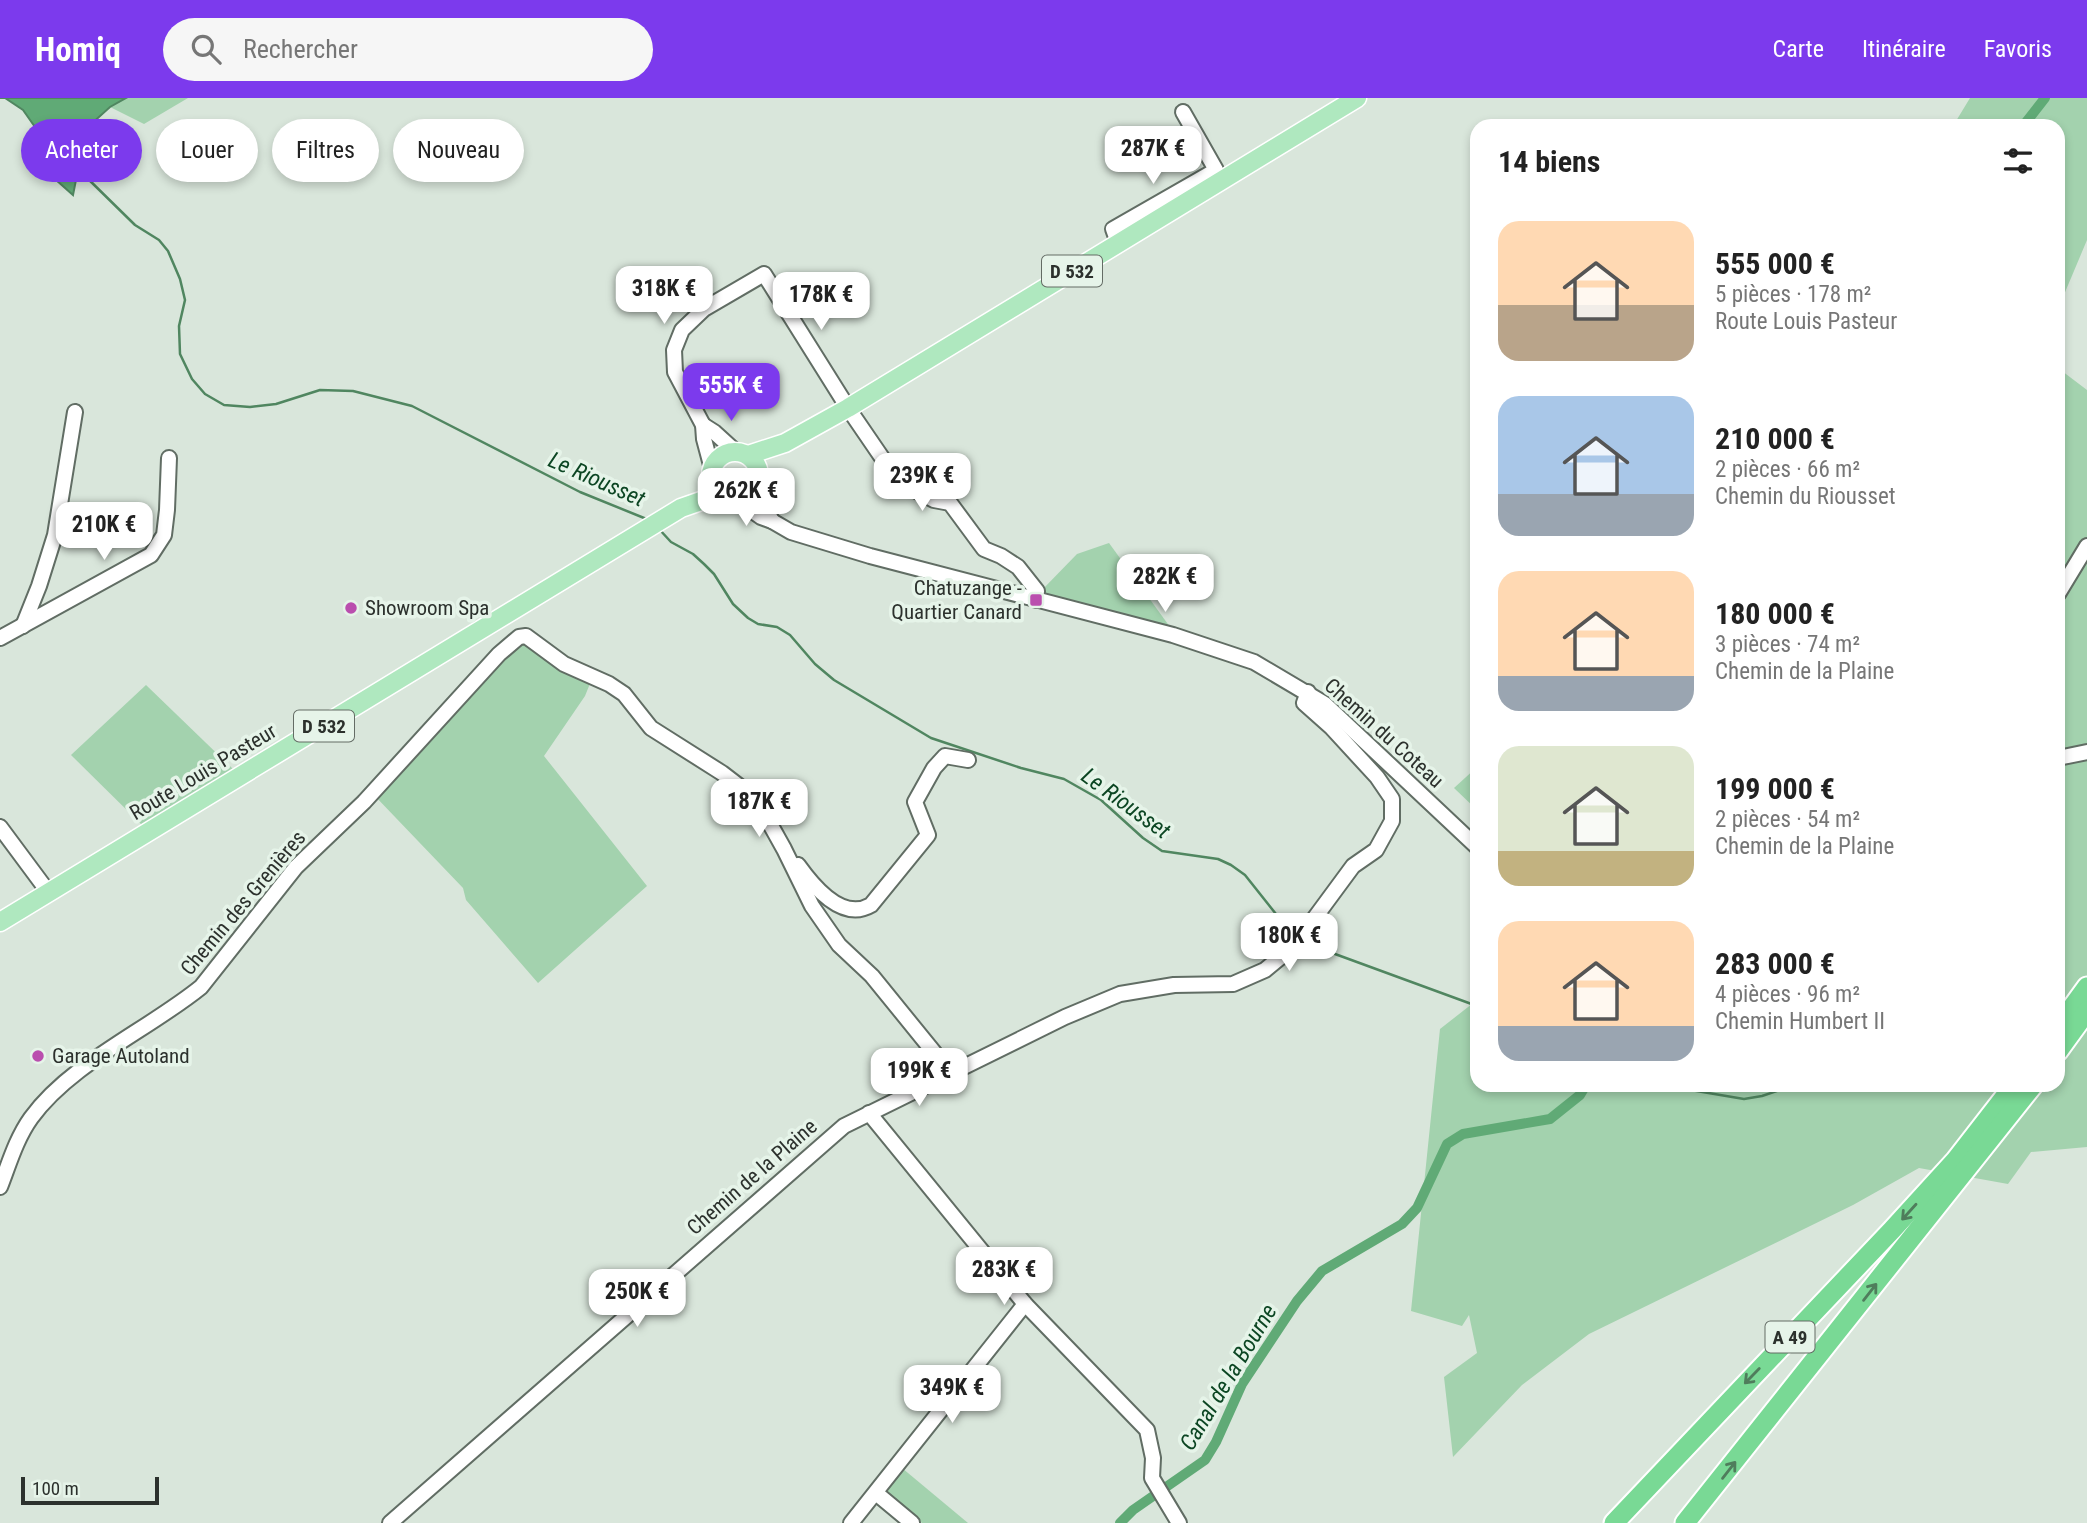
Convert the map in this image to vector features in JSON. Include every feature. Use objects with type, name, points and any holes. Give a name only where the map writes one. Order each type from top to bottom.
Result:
[{"type":"highway","points":[[2065,1017],[2087,987]]},
{"type":"highway","points":[[2065,1041],[2087,1011]]},
{"type":"highway","name":"A 49","points":[[1614,1523],[1892,1230],[1955,1161],[2009,1092]]},
{"type":"highway","name":"A 49","points":[[1685,1523],[2027,1092]]},
{"type":"main road","name":"D 532","points":[[742,453],[785,443],[848,408],[1357,98]]},
{"type":"main road","name":"D 532","points":[[757,480],[785,443]]},
{"type":"main road","points":[[742,453],[755,462],[757,480],[747,496],[729,497],[713,485],[712,471],[721,456],[742,453]]},
{"type":"main road","name":"Route Louis Pasteur","points":[[0,922],[654,526],[681,508],[712,471]]},
{"type":"main road","name":"Route Louis Pasteur","points":[[681,508],[729,497]]},
{"type":"street","points":[[1118,243],[1113,229],[1216,170],[1183,112]]},
{"type":"street","points":[[712,471],[703,425],[675,372],[674,350],[682,330],[704,309],[764,275],[873,446],[907,486],[934,499],[950,503],[984,550],[1001,556],[1018,567],[1037,591],[1036,600]]},
{"type":"street","points":[[23,626],[55,536],[75,412]]},
{"type":"street","points":[[703,425],[742,453]]},
{"type":"street","points":[[0,638],[151,555],[164,535],[169,458]]},
{"type":"street","points":[[757,480],[772,521]]},
{"type":"street","name":"Chemin du Coteau","points":[[729,497],[790,532],[1222,649],[1255,662],[1308,692],[1339,717],[1470,840]]},
{"type":"street","points":[[2065,585],[2082,562],[2087,546]]},
{"type":"street","name":"Chemin des Grenières","points":[[0,1187],[18,1139],[41,1105],[114,1045],[201,987],[296,867],[364,802],[499,654],[519,637],[526,636],[564,664],[609,684],[624,694],[651,728],[722,773],[748,793],[760,806],[779,839]]},
{"type":"street","name":"Chemin de la Plaine","points":[[390,1523],[822,1143],[845,1126],[953,1071],[1120,994],[1174,985],[1233,984],[1265,970],[1294,946],[1353,866],[1376,850],[1392,821],[1392,799],[1377,777],[1331,727],[1304,703],[1308,692]]},
{"type":"street","points":[[2065,757],[2087,752]]},
{"type":"street","points":[[779,839],[801,869],[831,902],[844,908],[866,908],[928,835],[915,802],[934,768],[945,756],[968,760]]},
{"type":"street","points":[[0,827],[49,893]]},
{"type":"street","points":[[779,839],[812,906],[839,945],[872,976],[937,1056],[953,1071]]},
{"type":"street","points":[[869,1113],[1024,1304],[1147,1430],[1153,1458],[1152,1478],[1179,1523]]},
{"type":"street","points":[[851,1523],[1024,1304]]},
{"type":"street","points":[[876,1493],[912,1523]]},
{"type":"shaded area","points":[[5,98],[126,98],[97,119],[29,119],[23,110]]},
{"type":"shaded area","points":[[126,98],[188,98],[144,124],[142,119],[134,119],[110,107]]},
{"type":"shaded area","points":[[1970,98],[2087,98],[2087,240],[2065,292],[2065,119],[1957,119]]},
{"type":"shaded area","points":[[58,182],[76,182],[73,195]]},
{"type":"shaded area","points":[[2065,373],[2087,390],[2087,1147],[2031,1152],[2008,1184],[1919,1168],[1853,1205],[1589,1334],[1522,1385],[1453,1457],[1444,1377],[1477,1353],[1469,1315],[1462,1326],[1411,1311],[1440,1029],[1470,1005],[1470,1092],[2065,1092]]},
{"type":"shaded area","points":[[1109,543],[1170,627],[1048,595],[1042,590],[1077,554]]},
{"type":"shaded area","points":[[523,640],[591,681],[585,696],[544,756],[647,886],[538,983],[466,900],[463,888],[373,794]]},
{"type":"shaded area","points":[[146,685],[233,769],[143,826],[71,755]]},
{"type":"shaded area","points":[[1470,773],[1470,803],[1454,788]]},
{"type":"shaded area","points":[[902,1468],[968,1523],[922,1523],[883,1492]]},
{"type":"waterway","name":"Canal de la Bourne","points":[[2028,119],[2045,98]]},
{"type":"waterway","name":"Le Riousset","points":[[91,182],[135,225],[159,240],[168,251],[180,279],[185,300],[179,326],[180,354],[192,379],[205,394],[224,405],[250,407],[276,404],[320,390],[353,391],[412,406],[580,492],[649,520]]},
{"type":"waterway","name":"Le Riousset","points":[[659,529],[671,542],[693,554],[704,564],[714,574],[733,604],[748,618],[758,624],[777,627],[790,635],[815,664],[834,680],[931,738],[1021,768],[1064,779],[1101,800],[1143,838],[1162,851],[1218,859],[1231,865],[1245,875],[1291,933]]},
{"type":"waterway","name":"Le Riousset","points":[[1305,943],[1470,1003]]},
{"type":"waterway","name":"Canal de la Bourne","points":[[1120,1523],[1133,1510],[1205,1460],[1242,1384],[1297,1301],[1322,1271],[1402,1224],[1417,1208],[1447,1144],[1463,1134],[1550,1119],[1582,1092]]},
{"type":"waterway","name":"Le Riousset","points":[[1702,1092],[1744,1099],[1774,1092]]},
{"type":"place","name":"Chatuzange - Quartier Canard","points":[[1036,600]]},
{"type":"place","name":"Showroom Spa","points":[[351,608]]},
{"type":"place","name":"Garage Autoland","points":[[38,1056]]}]
